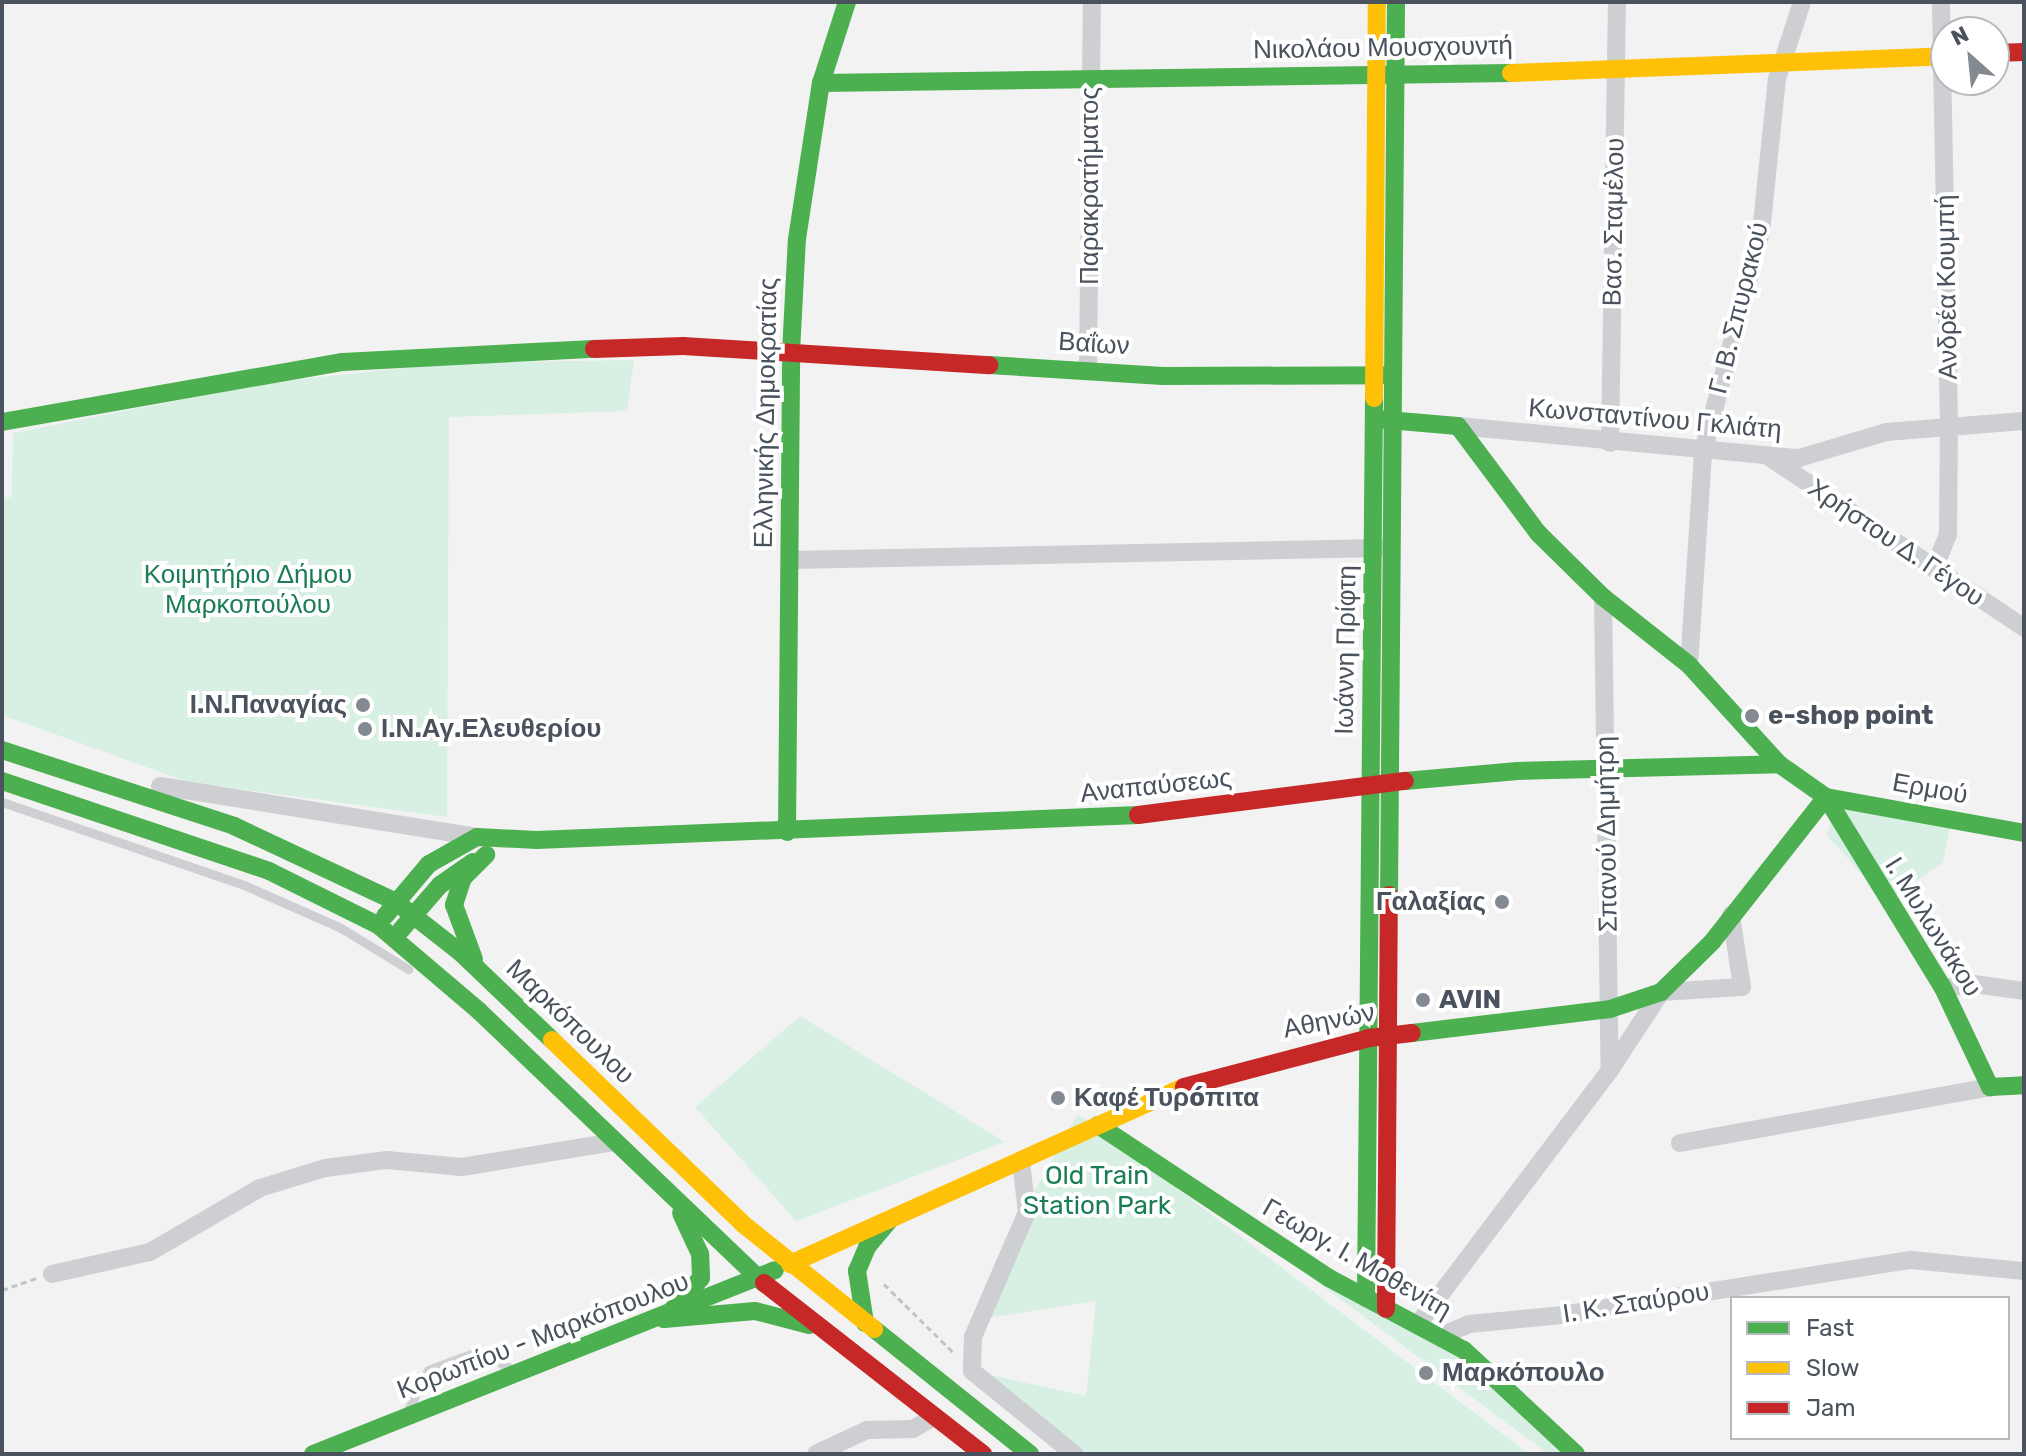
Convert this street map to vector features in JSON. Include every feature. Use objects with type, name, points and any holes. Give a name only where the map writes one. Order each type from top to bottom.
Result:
[{"type":"main road","name":"Ελληνικής Δημοκρατίας","points":[[787,832],[791,352],[797,239],[821,83],[847,2]]},
{"type":"main road","name":"Ιωάννη Πρίφτη","points":[[1366,1298],[1371,784],[1382,548],[1384,376],[1386,74],[1377,2]]},
{"type":"main road","name":"Ιωάννη Πρίφτη","points":[[1386,74],[1396,2]]},
{"type":"main road","name":"Νικολάου Μουσχουντή","points":[[821,83],[1616,71],[1930,57]]},
{"type":"main road","name":"Βαΐων","points":[[2,422],[358,361],[683,346],[1257,378],[1384,376]]},
{"type":"main road","name":"Κωνσταντίνου Γκλιάτη","points":[[1383,420],[1458,426]]},
{"type":"main road","points":[[1458,426],[1538,533],[1603,597],[1689,665],[1779,764],[1826,797]]},
{"type":"main road","name":"Ιωάννη Πρίφτη","points":[[1382,548],[1391,665],[1390,782]]},
{"type":"main road","name":"Μαρκόπουλου","points":[[2,750],[249,831],[396,902],[499,989],[790,1264],[1030,1454]]},
{"type":"main road","name":"Αναπαύσεως","points":[[477,837],[537,840],[1111,819],[1390,782],[1607,769],[1779,764]]},
{"type":"main road","points":[[2,781],[269,871],[378,925],[479,1011],[758,1278],[983,1454]]},
{"type":"main road","points":[[1386,1309],[1390,782]]},
{"type":"main road","name":"Ερμού","points":[[1826,797],[2024,833]]},
{"type":"main road","name":"Αθηνών","points":[[790,1264],[1205,1077],[1369,1038],[1610,1009],[1661,992],[1699,956],[1826,797]]},
{"type":"main road","name":"Ι. Μυλωνάκου","points":[[1826,797],[1943,988],[1990,1087]]},
{"type":"main road","points":[[378,925],[429,864],[477,837]]},
{"type":"main road","name":"Αναπαύσεως","points":[[395,937],[440,885],[486,855],[537,840]]},
{"type":"main road","points":[[486,855],[463,878],[454,905],[473,957],[499,989]]},
{"type":"main road","points":[[1990,1087],[2024,1085]]},
{"type":"main road","name":"Γεωργ. Ι. Μοθενίτη","points":[[1098,1125],[1212,1204],[1366,1298],[1464,1350],[1576,1454]]},
{"type":"main road","points":[[664,1319],[692,1292],[702,1266],[695,1240],[670,1194]]},
{"type":"main road","points":[[865,1323],[857,1287],[861,1261],[889,1221]]},
{"type":"main road","name":"Κορωπίου - Μαρκόπουλου","points":[[313,1454],[664,1319],[790,1264]]},
{"type":"main road","points":[[664,1319],[755,1311],[831,1334]]},
{"type":"street","name":"Παρακρατήματος","points":[[1088,369],[1092,2]]},
{"type":"street","name":"Βασ. Σταμέλου","points":[[1610,443],[1617,2]]},
{"type":"street","name":"Γ. Β. Σπυρακού","points":[[1689,665],[1703,452],[1761,233],[1780,63],[1802,2]]},
{"type":"street","name":"Ανδρέα Κουμπή","points":[[1934,569],[1948,535],[1945,96]]},
{"type":"street","name":"Κωνσταντίνου Γκλιάτη","points":[[1458,426],[1769,457],[1809,456],[1886,432],[1949,424],[2024,421]]},
{"type":"street","name":"Χρήστου Δ. Γέγου","points":[[1769,457],[2024,628]]},
{"type":"street","points":[[790,560],[1382,548]]},
{"type":"street","name":"Σπανού Δημήτρη","points":[[1603,597],[1610,1070]]},
{"type":"street","points":[[2,734],[176,791],[477,837]]},
{"type":"street","points":[[1418,1324],[1610,1070],[1661,992],[1742,987],[1731,915]]},
{"type":"street","points":[[1943,988],[1974,984],[2024,991]]},
{"type":"street","points":[[1680,1143],[1990,1087]]},
{"type":"street","points":[[52,1274],[150,1252],[260,1188],[313,1171],[387,1160],[462,1167],[615,1142]]},
{"type":"street","points":[[1021,1162],[1027,1212],[973,1337],[972,1371],[1074,1454]]},
{"type":"street","name":"Ι. Κ. Σταύρου","points":[[1440,1336],[1469,1324],[1562,1315],[1911,1260],[2024,1271]]},
{"type":"street","points":[[816,1454],[867,1430],[913,1429],[934,1417]]},
{"type":"lane","points":[[2,802],[244,885],[341,928],[479,1011]]},
{"type":"lane","points":[[404,1419],[428,1370],[479,1351],[520,1374]]},
{"type":"path","points":[[861,1261],[972,1371]]},
{"type":"path","points":[[2,1290],[52,1274]]},
{"type":"green space","name":"Κοιμητήριο Δήμου Μαρκοπούλου","points":[[634,360],[627,411],[449,417],[447,817],[188,782],[2,715],[2,497],[12,497],[13,433],[273,382],[451,363]]},
{"type":"green space","points":[[1837,799],[1951,820],[1943,863],[1896,894],[1891,907],[1827,835]]},
{"type":"green space","points":[[800,1016],[1005,1142],[796,1221],[695,1107]]},
{"type":"green space","name":"Old Train Station Park","points":[[1078,1114],[1529,1454],[1079,1454],[972,1371],[1086,1396],[1096,1301],[988,1318],[1027,1204]]},
{"type":"green space","points":[[1212,1204],[1440,1336],[1573,1454],[1549,1454]]},
{"type":"traffic: fast","points":[[787,832],[791,352],[797,239],[821,83],[847,2]]},
{"type":"traffic: fast","points":[[1389,895],[1396,2]]},
{"type":"traffic: fast","points":[[821,83],[1511,73]]},
{"type":"traffic: fast","points":[[2,422],[343,362],[594,349]]},
{"type":"traffic: fast","points":[[989,365],[1163,376],[1393,375]]},
{"type":"traffic: fast","points":[[1366,1298],[1374,398]]},
{"type":"traffic: fast","points":[[1376,419],[1458,426],[1538,533],[1603,597],[1689,665],[1779,764],[1826,797],[1943,988],[1990,1087],[2024,1085]]},
{"type":"traffic: fast","points":[[2,750],[234,826],[396,902],[461,953],[552,1040]]},
{"type":"traffic: fast","points":[[1405,781],[1518,771],[1779,764]]},
{"type":"traffic: fast","points":[[2,781],[269,871],[378,925],[479,1011],[764,1283]]},
{"type":"traffic: fast","points":[[1826,797],[2024,833]]},
{"type":"traffic: fast","points":[[1412,1033],[1610,1009],[1661,992],[1712,942],[1826,797]]},
{"type":"traffic: fast","points":[[385,916],[429,864],[477,837],[537,840],[1138,815]]},
{"type":"traffic: fast","points":[[474,959],[454,905],[463,878],[486,855]]},
{"type":"traffic: fast","points":[[401,930],[440,885],[473,862]]},
{"type":"traffic: fast","points":[[1098,1125],[1329,1278],[1464,1350],[1576,1454]]},
{"type":"traffic: fast","points":[[664,1319],[701,1278],[700,1254],[681,1213]]},
{"type":"traffic: fast","points":[[865,1323],[857,1271],[867,1247],[889,1221]]},
{"type":"traffic: fast","points":[[313,1454],[775,1270]]},
{"type":"traffic: fast","points":[[664,1319],[755,1311],[809,1325]]},
{"type":"traffic: fast","points":[[874,1329],[1030,1454]]},
{"type":"traffic: slow","points":[[1374,398],[1377,2]]},
{"type":"traffic: slow","points":[[1511,73],[1930,57]]},
{"type":"traffic: slow","points":[[552,1040],[743,1224],[874,1329]]},
{"type":"traffic: slow","points":[[790,1264],[1184,1087]]},
{"type":"traffic: jam","points":[[2010,52],[2024,52]]},
{"type":"traffic: jam","points":[[594,349],[683,346],[989,365]]},
{"type":"traffic: jam","points":[[1138,815],[1405,781]]},
{"type":"traffic: jam","points":[[1386,1309],[1389,895]]},
{"type":"traffic: jam","points":[[1184,1087],[1369,1038],[1412,1033]]},
{"type":"traffic: jam","points":[[764,1283],[983,1454]]},
{"type":"place","name":"Ι.Ν.Παναγίας","points":[[363,705]]},
{"type":"place","name":"e-shop point","points":[[1752,716]]},
{"type":"place","name":"Ι.Ν.Αγ.Ελευθερίου","points":[[365,729]]},
{"type":"place","name":"Γαλαξίας","points":[[1502,902]]},
{"type":"place","name":"AVIN","points":[[1423,1000]]},
{"type":"place","name":"Καφέ Τυρóπιτα","points":[[1058,1098]]},
{"type":"place","name":"Μαρκόπουλο","points":[[1426,1373]]}]
